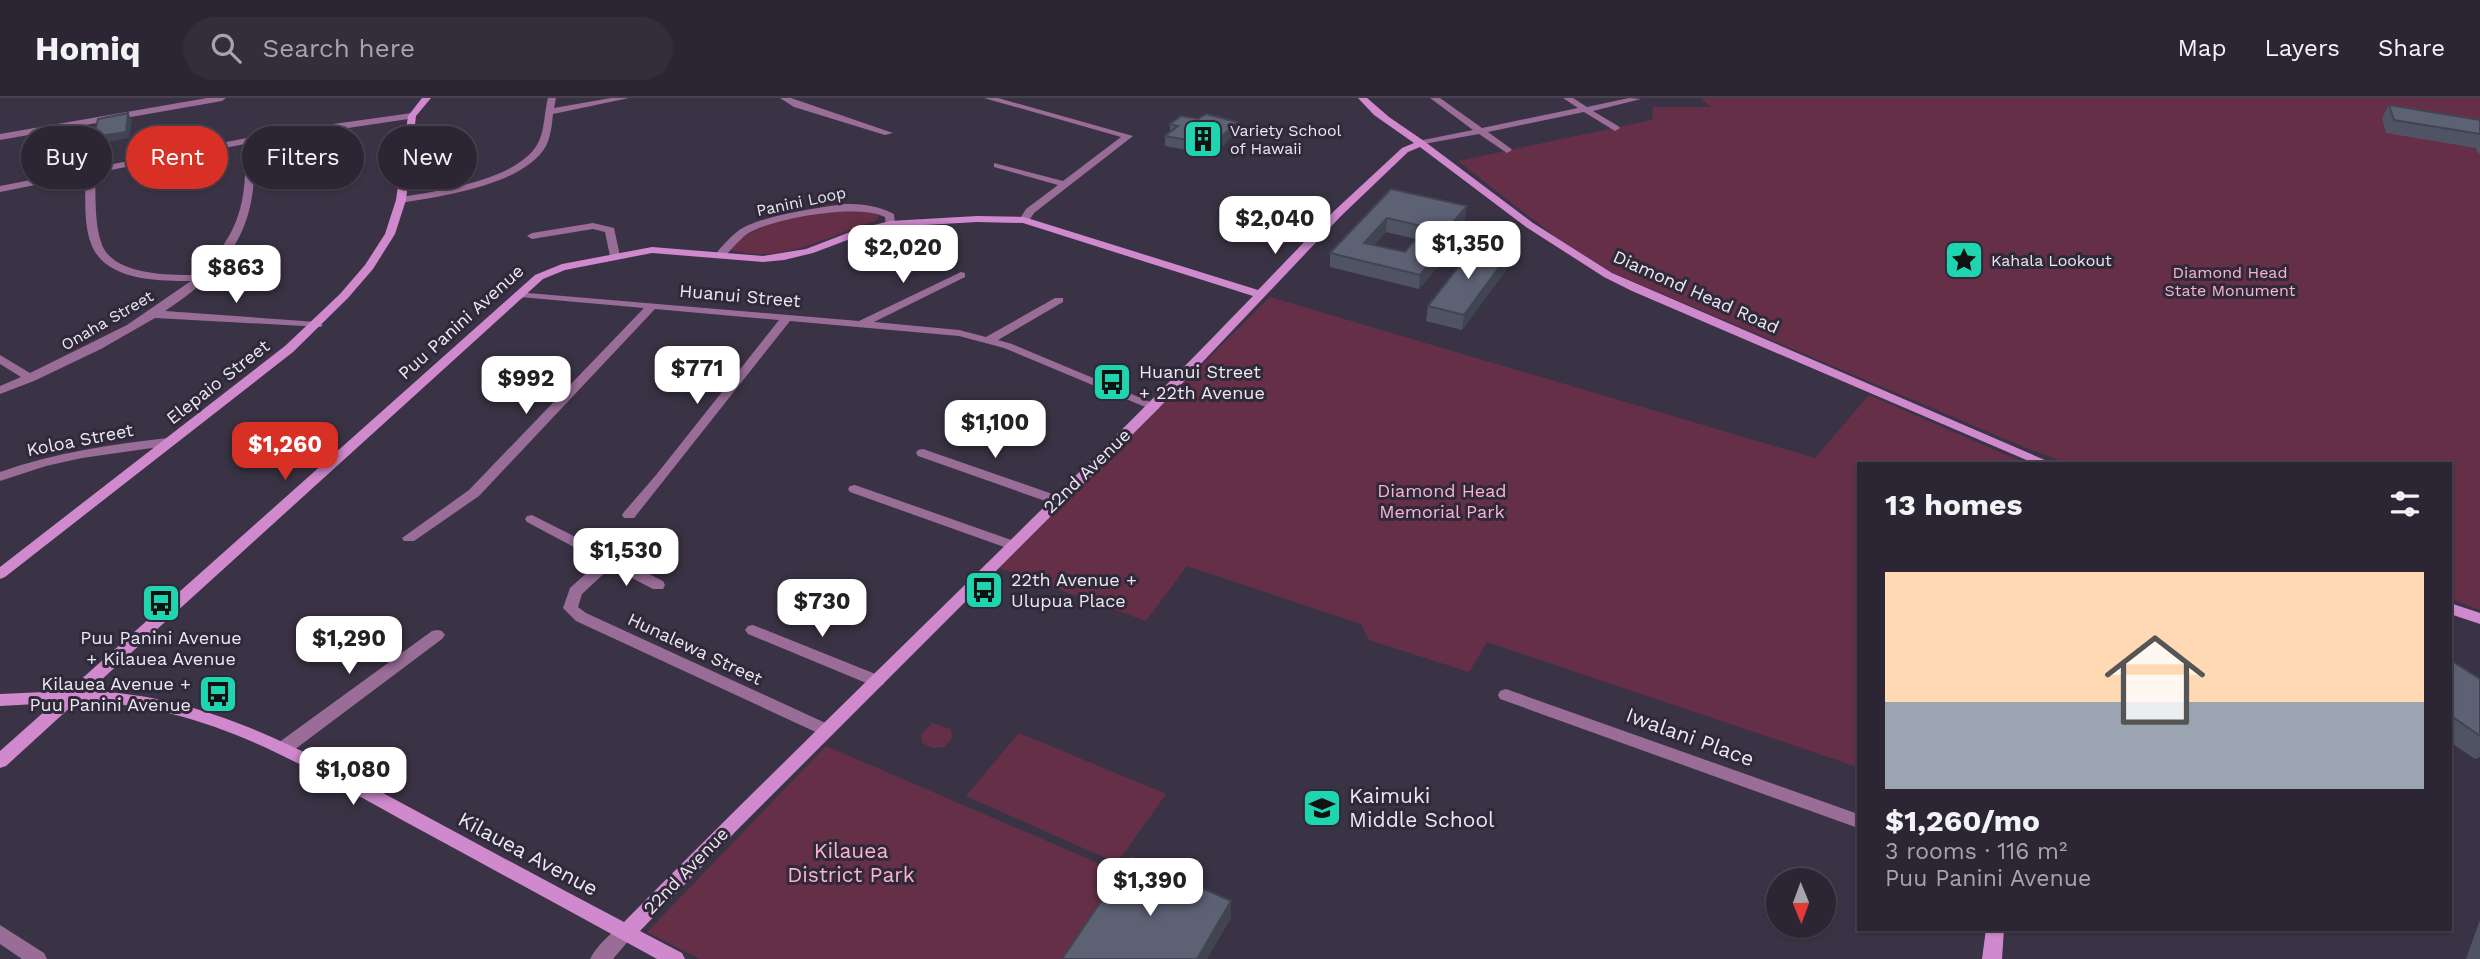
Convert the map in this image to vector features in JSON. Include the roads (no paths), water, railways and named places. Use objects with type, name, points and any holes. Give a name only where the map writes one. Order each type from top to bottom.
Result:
[{"type":"street","points":[[0,137],[180,102],[222,98]]},
{"type":"street","points":[[332,126],[412,116],[427,98]]},
{"type":"street","points":[[401,200],[454,191],[514,168],[533,155],[541,145],[552,98]]},
{"type":"street","points":[[548,113],[625,98]]},
{"type":"street","points":[[784,98],[797,105],[888,133]]},
{"type":"street","points":[[988,98],[1128,136],[1030,211],[1024,220]]},
{"type":"street","name":"Diamond Head Road","points":[[1362,98],[1375,113],[1421,143],[1559,247],[1604,274],[2043,462]]},
{"type":"street","points":[[1434,98],[1507,150]]},
{"type":"street","points":[[1567,98],[1615,128]]},
{"type":"street","name":"22nd Avenue","points":[[600,959],[1056,500],[1154,405],[1355,197],[1405,150],[1421,143],[1479,130],[1637,99]]},
{"type":"street","name":"Elepaio Street","points":[[0,574],[317,325],[369,267],[390,233],[401,200],[412,116]]},
{"type":"street","points":[[112,167],[242,142]]},
{"type":"street","points":[[997,165],[1064,184]]},
{"type":"street","points":[[0,189],[21,185]]},
{"type":"street","points":[[92,189],[97,247],[110,261],[145,274],[200,278]]},
{"type":"street","name":"Onaha Street","points":[[0,390],[95,348],[153,314],[200,278],[222,256],[238,233],[249,189]]},
{"type":"street","name":"Panini Loop","points":[[720,255],[742,233],[754,227],[838,207],[866,206],[880,210],[890,216],[890,224]]},
{"type":"street","name":"Puu Panini Avenue","points":[[0,761],[520,294],[540,277],[562,267],[652,250],[763,259],[784,257],[890,224],[976,219],[1024,220],[1261,295]]},
{"type":"street","points":[[532,236],[593,226],[611,230],[615,256]]},
{"type":"street","points":[[859,325],[961,275]]},
{"type":"street","name":"Huanui Street","points":[[520,294],[959,333],[1008,346],[1154,405]]},
{"type":"street","points":[[987,341],[1059,300]]},
{"type":"street","points":[[409,538],[474,493],[653,305]]},
{"type":"street","points":[[153,314],[317,325]]},
{"type":"street","points":[[629,515],[788,317]]},
{"type":"street","points":[[0,359],[30,378]]},
{"type":"street","name":"Koloa Street","points":[[0,477],[29,466],[74,455],[168,442]]},
{"type":"street","points":[[923,453],[1056,500]]},
{"type":"street","points":[[855,489],[1012,545]]},
{"type":"street","points":[[533,519],[658,584]]},
{"type":"street","name":"Hunalewa Street","points":[[610,560],[575,592],[570,608],[581,617],[826,730]]},
{"type":"street","points":[[2452,609],[2480,619]]},
{"type":"street","points":[[753,630],[877,681]]},
{"type":"street","points":[[284,748],[437,635]]},
{"type":"street","name":"Iwalani Place","points":[[1506,695],[1857,821]]},
{"type":"street","name":"Kilauea Avenue","points":[[0,700],[73,696],[175,708],[224,723],[284,748],[675,959]]},
{"type":"street","points":[[1992,959],[1995,931]]},
{"type":"street","points":[[0,933],[37,959]]},
{"type":"place","name":"Variety School of Hawaii","points":[[1203,139]]},
{"type":"place","name":"Kahala Lookout","points":[[1964,260]]},
{"type":"place","name":"Huanui Street + 22th Avenue","points":[[1112,382]]},
{"type":"place","name":"22th Avenue + Ulupua Place","points":[[984,590]]},
{"type":"place","name":"Puu Panini Avenue + Kilauea Avenue","points":[[161,603]]},
{"type":"place","name":"Kilauea Avenue + Puu Panini Avenue","points":[[218,694]]},
{"type":"place","name":"Kaimuki Middle School","points":[[1322,808]]},
{"type":"park label","name":"Diamond Head State Monument","points":[[2230,281]]},
{"type":"park label","name":"Diamond Head Memorial Park","points":[[1442,501]]},
{"type":"park label","name":"Kilauea District Park","points":[[851,863]]}]
